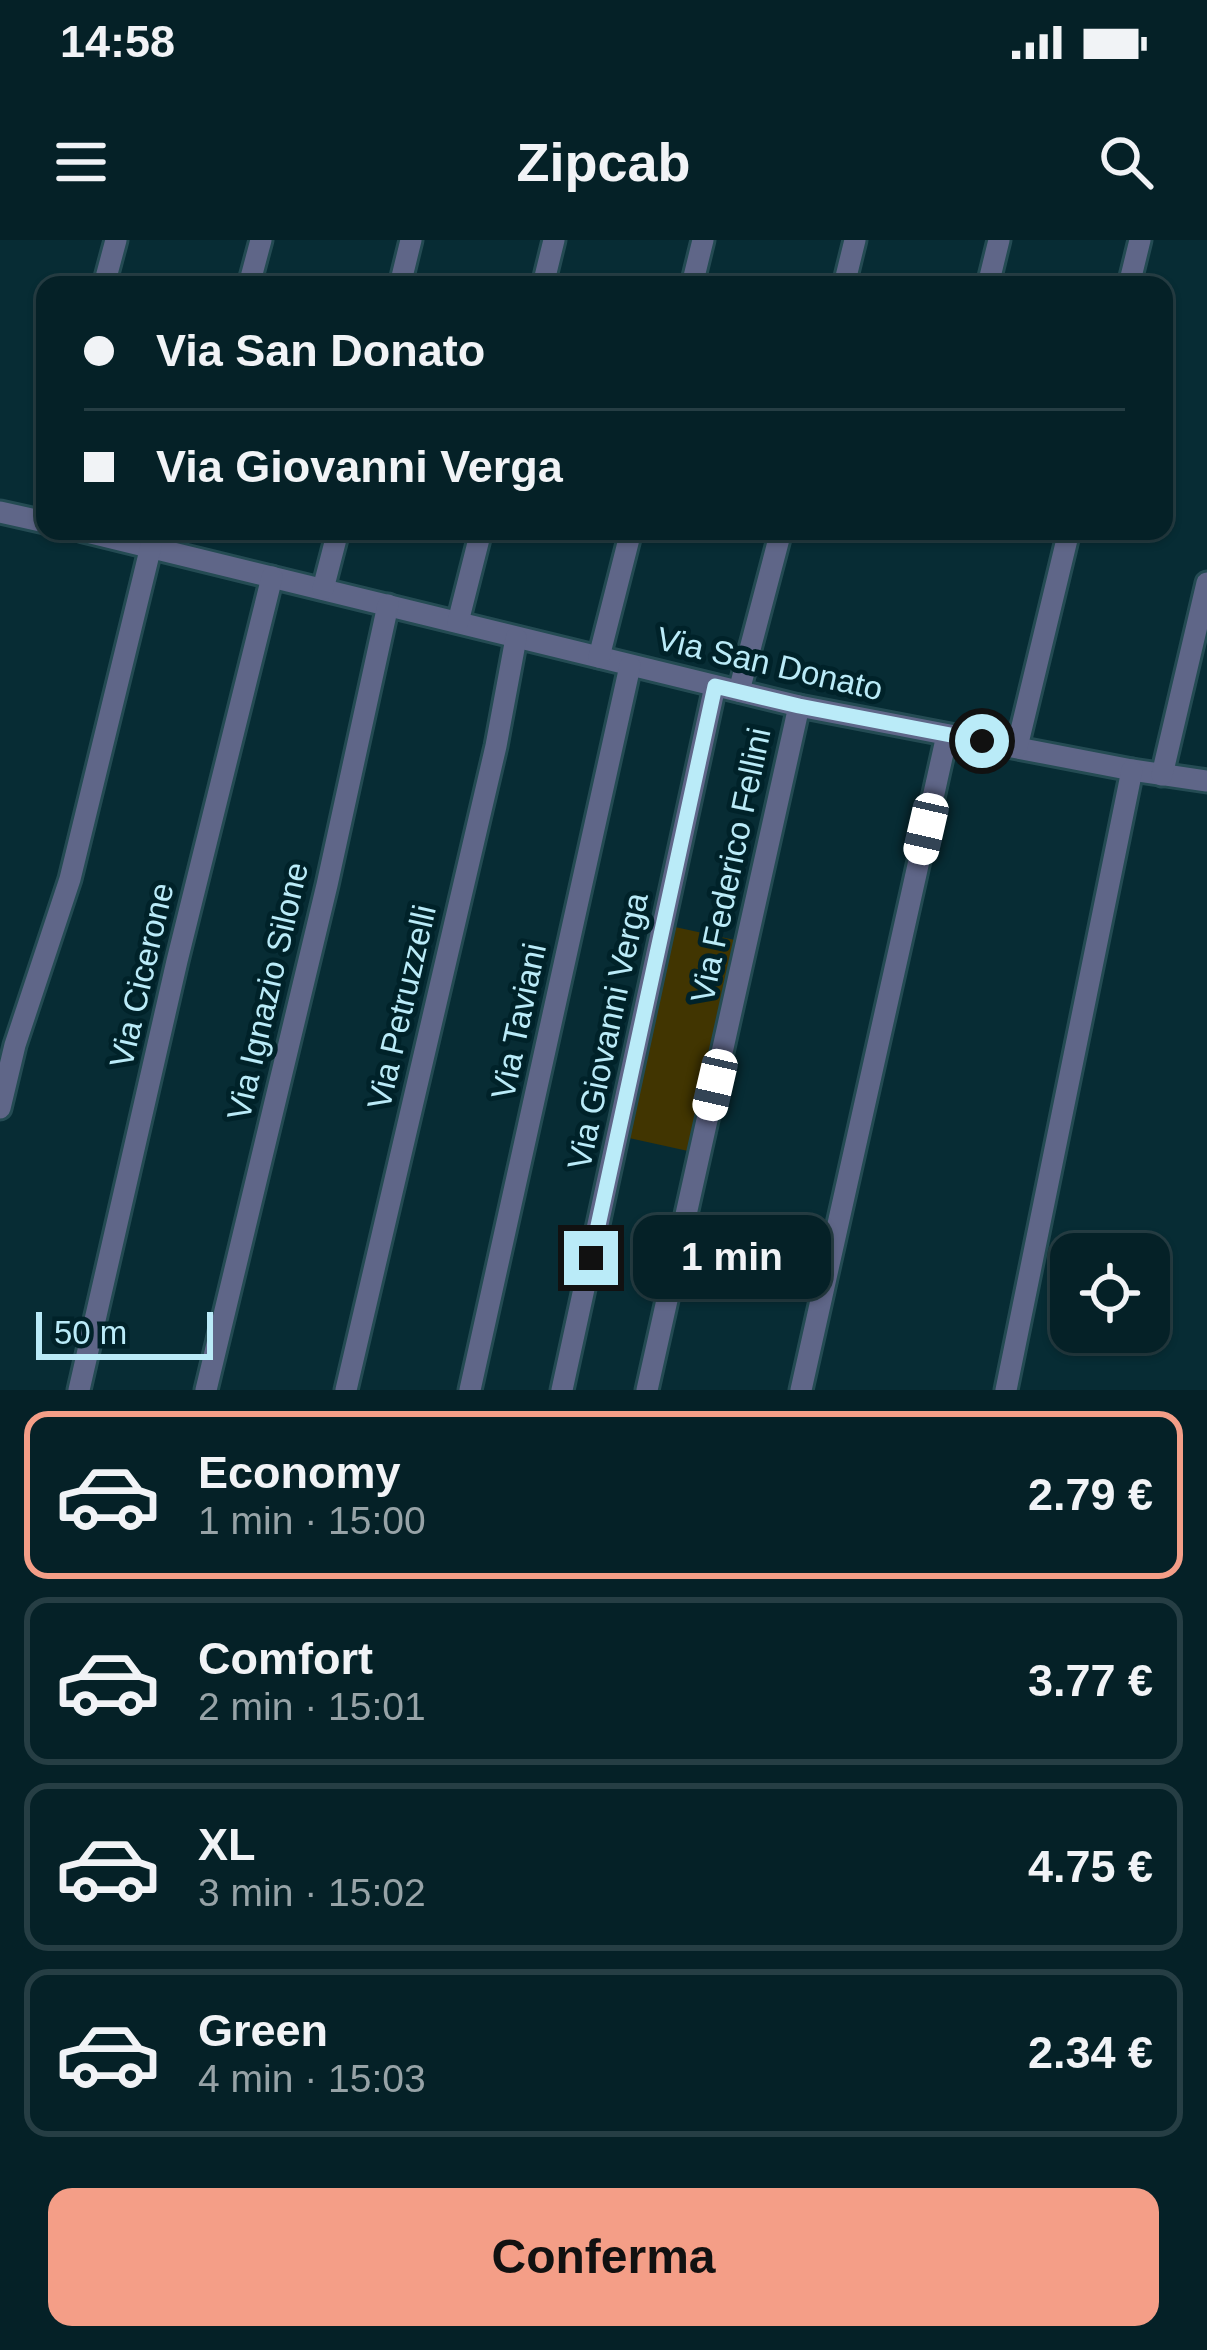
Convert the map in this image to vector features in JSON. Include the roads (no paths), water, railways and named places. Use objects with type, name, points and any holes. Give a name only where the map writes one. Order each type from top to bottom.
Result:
[{"type":"street","points":[[106,276],[116,240]]},
{"type":"street","points":[[251,276],[261,240]]},
{"type":"street","points":[[402,276],[411,240]]},
{"type":"street","points":[[545,276],[554,240]]},
{"type":"street","points":[[694,276],[704,240]]},
{"type":"street","points":[[846,276],[855,240]]},
{"type":"street","points":[[990,276],[999,240]]},
{"type":"street","points":[[1131,276],[1140,240]]},
{"type":"street","points":[[0,512],[36,519]]},
{"type":"street","name":"Via San Donato","points":[[121,540],[799,706],[1207,781]]},
{"type":"street","points":[[178,554],[182,540]]},
{"type":"street","points":[[323,589],[336,540]]},
{"type":"street","points":[[458,622],[479,540]]},
{"type":"street","points":[[599,657],[629,540]]},
{"type":"street","points":[[739,691],[779,540]]},
{"type":"street","points":[[1017,747],[1067,540]]},
{"type":"street","points":[[0,1108],[15,1045],[70,879],[151,547]]},
{"type":"street","name":"Via Cicerone","points":[[79,1390],[177,961],[272,577]]},
{"type":"street","points":[[1162,775],[1207,584]]},
{"type":"street","name":"Via Ignazio Silone","points":[[206,1390],[388,605]]},
{"type":"street","name":"Via Petruzzelli","points":[[346,1390],[496,746],[515,638]]},
{"type":"street","name":"Via Taviani","points":[[470,1390],[630,666]]},
{"type":"street","name":"Via Giovanni Verga","points":[[562,1390],[715,686]]},
{"type":"street","name":"Via Federico Fellini","points":[[647,1390],[799,706]]},
{"type":"street","points":[[801,1390],[947,735]]},
{"type":"street","points":[[1006,1390],[1132,770]]}]
